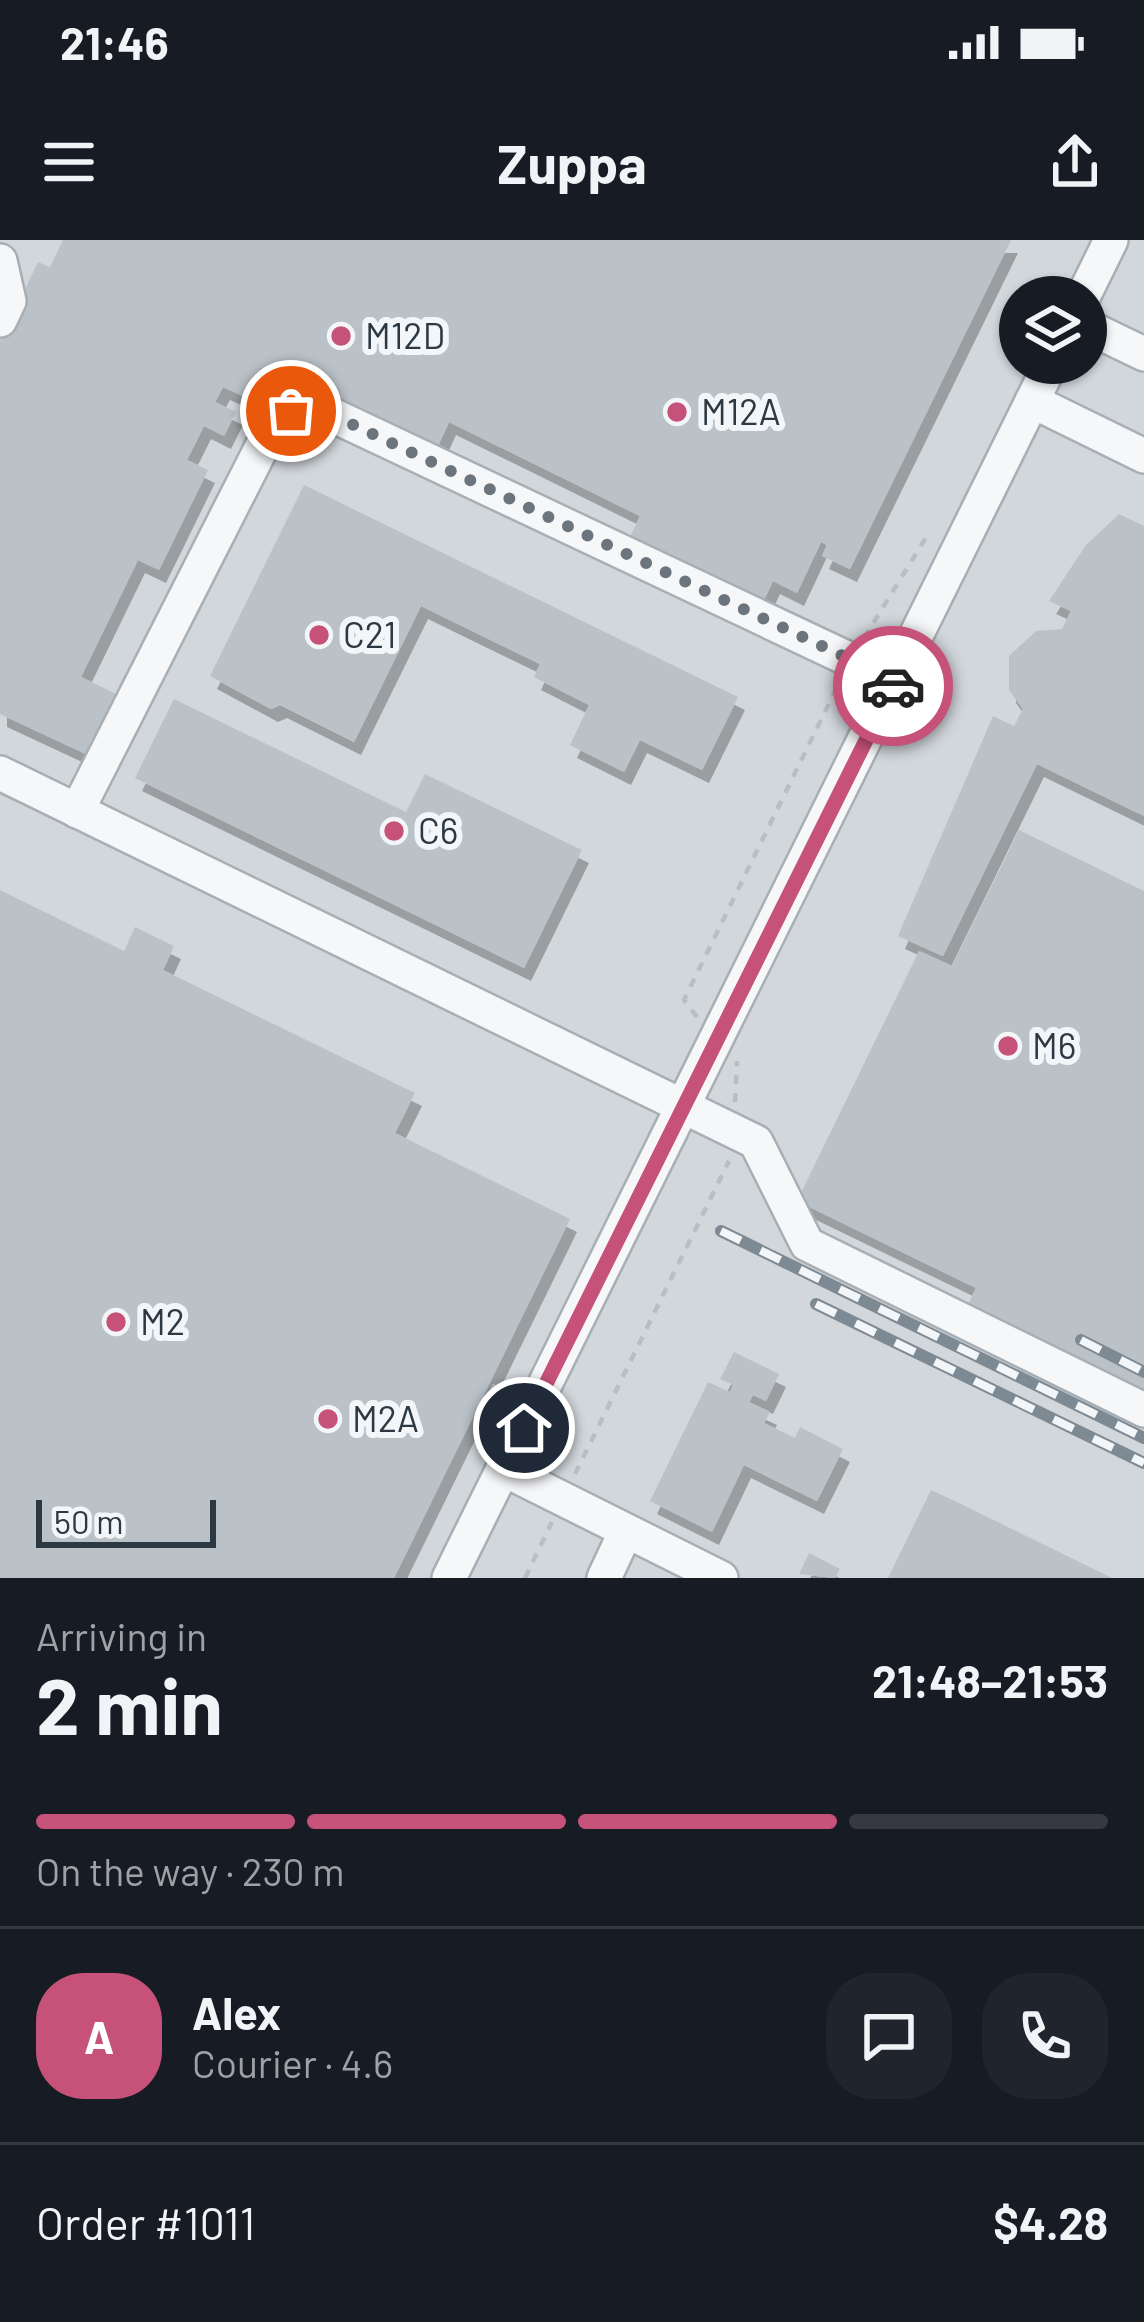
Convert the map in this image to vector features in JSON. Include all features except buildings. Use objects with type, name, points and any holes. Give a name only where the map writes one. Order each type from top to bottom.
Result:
[{"type":"lane","points":[[1093,276],[1111,240]]},
{"type":"lane","points":[[0,261],[9,301],[0,320]]},
{"type":"lane","points":[[1107,336],[1144,354]]},
{"type":"lane","points":[[449,1578],[1041,384]]},
{"type":"lane","points":[[1033,401],[1144,456]]},
{"type":"lane","points":[[77,811],[272,427],[291,411],[328,413],[896,681]]},
{"type":"lane","points":[[0,773],[757,1142],[807,1244],[1144,1410]]},
{"type":"lane","points":[[503,1469],[721,1578]]},
{"type":"lane","points":[[604,1578],[626,1531]]},
{"type":"shaded area","points":[[0,240],[1144,240],[1144,1578],[0,1578]]},
{"type":"railway","points":[[721,1231],[1144,1438]]},
{"type":"railway","points":[[816,1304],[1144,1463]]},
{"type":"railway","points":[[1081,1340],[1144,1372]]},
{"type":"way so far","points":[[291,411],[328,413],[849,663],[896,681],[893,686]]},
{"type":"place","name":"M12D","points":[[341,336]]},
{"type":"place","name":"M12A","points":[[677,412]]},
{"type":"place","name":"C21","points":[[319,635]]},
{"type":"place","name":"C6","points":[[394,831]]},
{"type":"place","name":"M6","points":[[1008,1046]]},
{"type":"place","name":"M2","points":[[116,1322]]},
{"type":"place","name":"M2A","points":[[328,1419]]},
{"type":"route","points":[[524,1428],[893,686]]}]
